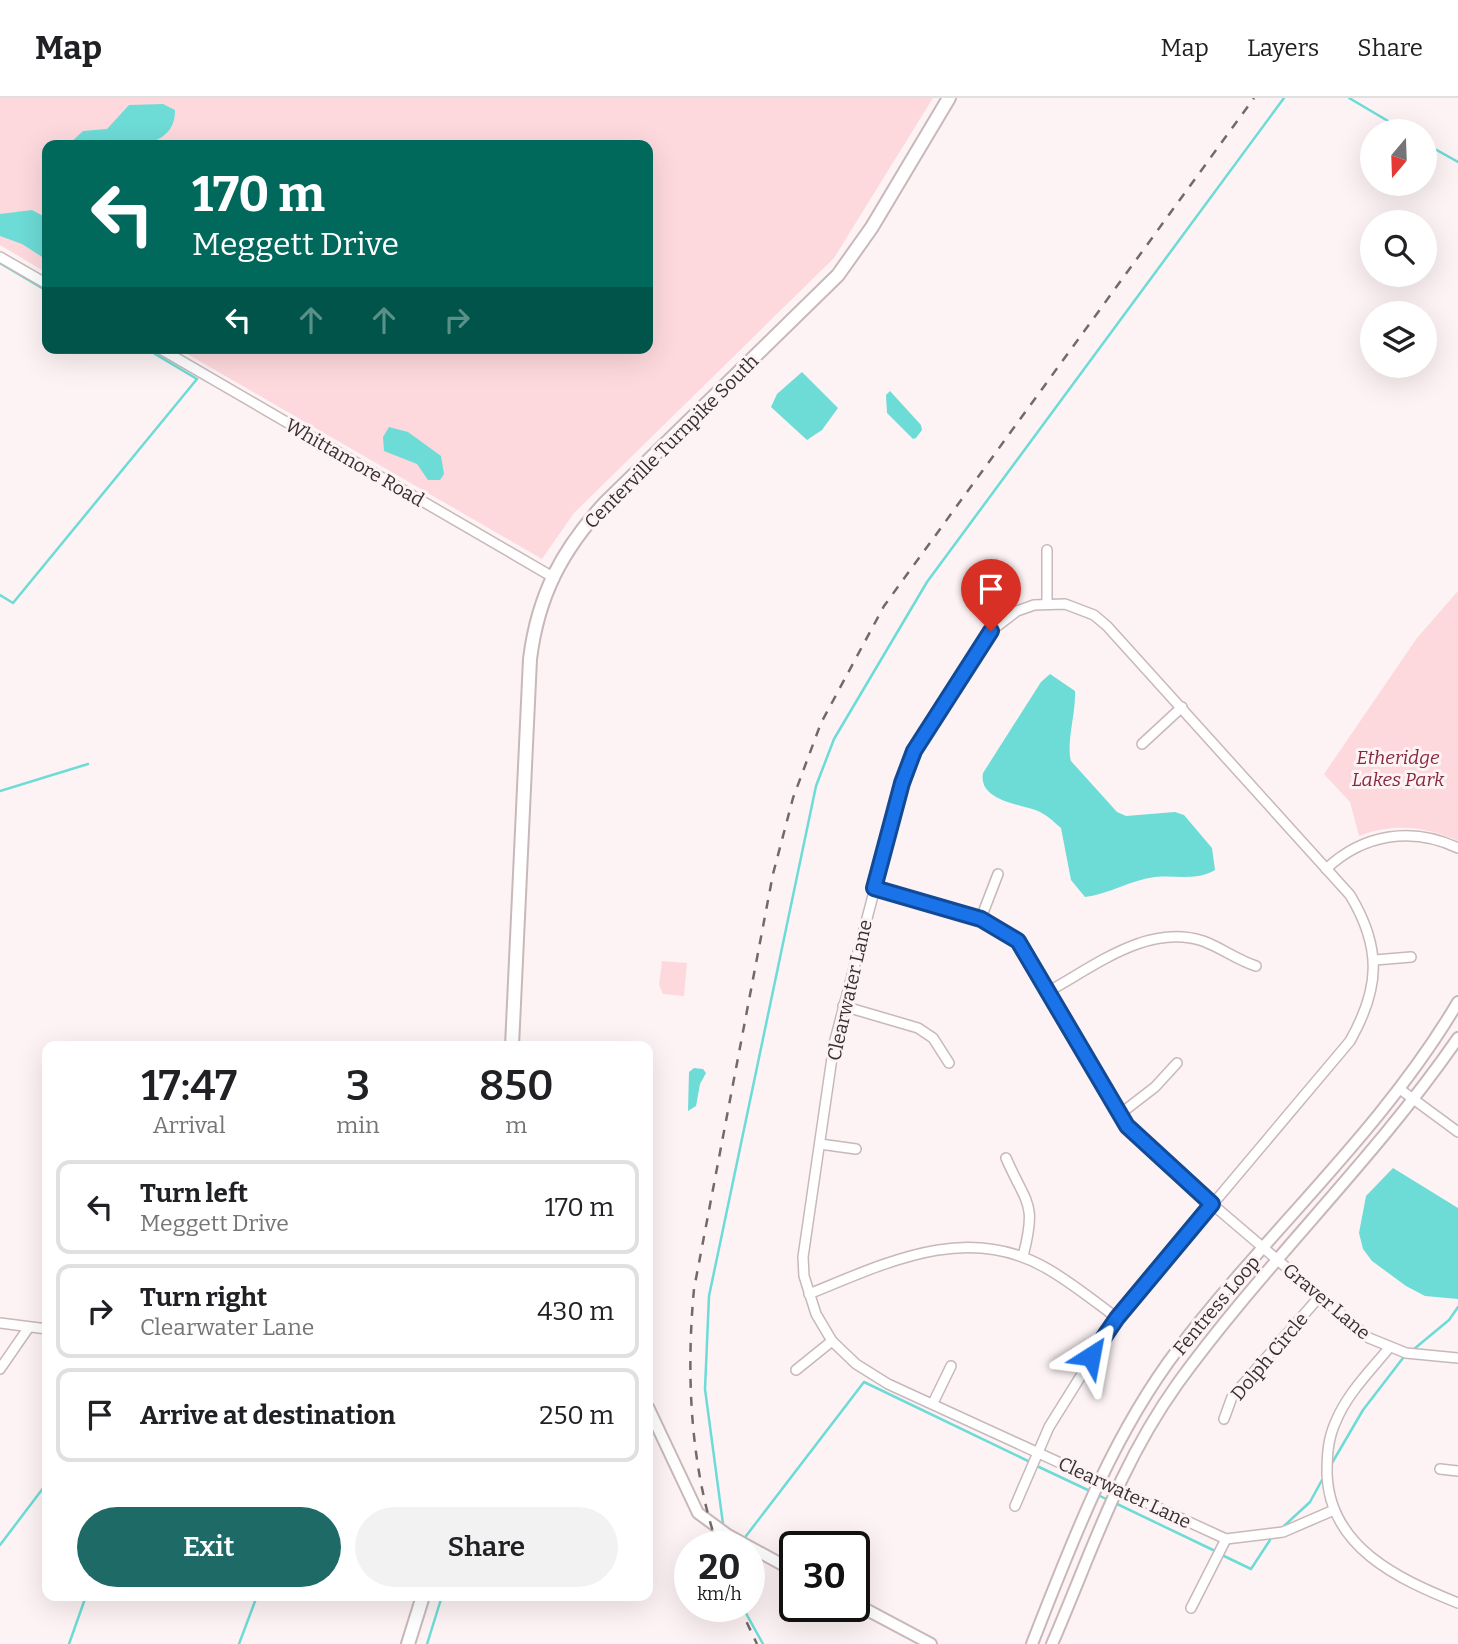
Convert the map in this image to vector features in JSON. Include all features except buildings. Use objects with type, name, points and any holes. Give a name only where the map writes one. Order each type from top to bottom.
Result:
[{"type":"main road","name":"Centerville Turnpike South","points":[[512,1041],[530,659],[539,609],[551,576],[575,537],[605,503],[794,320],[846,265],[949,98]]},
{"type":"main road","points":[[408,1644],[421,1601]]},
{"type":"street","points":[[0,257],[42,281]]},
{"type":"street","name":"Whittamore Road","points":[[169,354],[551,576]]},
{"type":"street","points":[[1047,550],[1047,603]]},
{"type":"street","name":"Clearwater Lane","points":[[1015,1506],[1038,1452],[1069,1391],[1117,1318],[1350,1041],[1368,1004],[1375,960],[1359,910],[1182,707],[1094,615],[1065,604],[1047,603],[1017,611],[991,631],[922,736],[902,783],[834,1044],[803,1257],[809,1294],[816,1314],[832,1341],[871,1374],[1038,1452],[1117,1486],[1226,1539]]},
{"type":"street","points":[[1142,744],[1182,707]]},
{"type":"street","points":[[1326,869],[1358,845],[1394,835],[1426,837],[1458,848]]},
{"type":"street","points":[[981,919],[998,874]]},
{"type":"street","name":"Graver Lane","points":[[874,888],[981,919],[1018,941],[1127,1126],[1212,1204],[1369,1338],[1389,1348],[1418,1355],[1458,1358]]},
{"type":"street","points":[[1049,992],[1123,950],[1153,939],[1186,937],[1256,966]]},
{"type":"street","points":[[1375,960],[1411,957]]},
{"type":"street","name":"Fentress Loop","points":[[1032,1644],[1100,1480],[1133,1416],[1177,1350],[1401,1090],[1458,1002]]},
{"type":"street","points":[[843,1006],[918,1028],[933,1038],[949,1063]]},
{"type":"street","name":"Fentress Loop","points":[[1052,1644],[1117,1486],[1177,1384],[1278,1260],[1416,1100],[1458,1038]]},
{"type":"street","points":[[1120,1114],[1155,1087],[1177,1063]]},
{"type":"street","points":[[1401,1090],[1458,1132]]},
{"type":"street","points":[[820,1144],[856,1149]]},
{"type":"street","points":[[1006,1158],[1030,1208],[1032,1219],[1023,1256]]},
{"type":"street","points":[[809,1294],[924,1250],[979,1246],[1023,1256],[1047,1269],[1117,1318]]},
{"type":"street","name":"Dolph Circle","points":[[1224,1419],[1232,1397],[1320,1296]]},
{"type":"street","points":[[0,1323],[42,1328]]},
{"type":"street","points":[[0,1368],[29,1327]]},
{"type":"street","points":[[796,1370],[832,1341]]},
{"type":"street","points":[[1389,1348],[1355,1390],[1335,1422],[1327,1452],[1327,1479],[1334,1510],[1351,1539],[1369,1557],[1409,1581],[1458,1603]]},
{"type":"street","points":[[933,1404],[951,1366]]},
{"type":"street","points":[[653,1418],[698,1513],[728,1535],[779,1563]]},
{"type":"street","points":[[1440,1469],[1458,1471]]},
{"type":"street","points":[[1191,1608],[1226,1539],[1283,1532],[1334,1510]]},
{"type":"street","points":[[870,1613],[917,1641],[931,1644]]},
{"type":"green space","points":[[0,98],[933,98],[834,258],[574,513],[542,559],[187,354],[653,354],[653,140],[42,140],[42,270],[0,245]]},
{"type":"green space","name":"Etheridge Lakes Park","points":[[1458,591],[1458,841],[1433,832],[1409,828],[1384,829],[1359,836],[1350,802],[1324,774],[1417,638]]},
{"type":"green space","points":[[662,961],[687,963],[684,996],[663,994],[659,985]]},
{"type":"water","points":[[163,104],[175,110],[172,126],[156,140],[73,140],[83,131],[107,129],[129,105]]},
{"type":"water","points":[[32,210],[42,215],[42,257],[22,244],[0,236],[0,214]]},
{"type":"water","points":[[802,372],[838,408],[822,430],[807,440],[771,407],[777,394]]},
{"type":"water","points":[[890,391],[921,425],[922,430],[916,438],[913,439],[887,413],[886,395]]},
{"type":"water","points":[[389,427],[408,432],[441,456],[444,474],[440,480],[428,480],[417,464],[384,451],[383,437]]},
{"type":"water","points":[[1050,674],[1075,691],[1071,761],[1117,812],[1126,816],[1175,812],[1184,815],[1212,848],[1215,870],[1194,877],[1146,879],[1085,897],[1071,880],[1061,828],[1041,813],[1001,800],[987,789],[983,782],[983,773],[1041,682]]},
{"type":"water","points":[[694,1068],[703,1069],[706,1073],[700,1084],[696,1106],[688,1111],[689,1072]]},
{"type":"water","points":[[1393,1168],[1458,1208],[1458,1299],[1425,1296],[1406,1286],[1372,1261],[1363,1249],[1359,1233],[1366,1196]]},
{"type":"waterway","points":[[723,1524],[705,1389],[709,1296],[816,786],[834,739],[927,582],[1284,98]]},
{"type":"waterway","points":[[1349,98],[1385,119]]},
{"type":"waterway","points":[[1437,150],[1458,162]]},
{"type":"waterway","points":[[0,263],[42,288]]},
{"type":"waterway","points":[[0,595],[13,603],[197,379],[155,354]]},
{"type":"waterway","points":[[0,791],[88,764]]},
{"type":"waterway","points":[[1414,1349],[1449,1320],[1458,1307]]},
{"type":"waterway","points":[[1332,1463],[1363,1410],[1403,1358]]},
{"type":"waterway","points":[[750,1531],[864,1382],[1028,1461]]},
{"type":"waterway","points":[[1039,1467],[1090,1491]]},
{"type":"waterway","points":[[1284,1526],[1310,1502],[1322,1480]]},
{"type":"waterway","points":[[0,1545],[42,1490]]},
{"type":"waterway","points":[[1098,1495],[1106,1499]]},
{"type":"waterway","points":[[1115,1503],[1213,1550]]},
{"type":"waterway","points":[[1224,1556],[1251,1569],[1270,1540]]},
{"type":"waterway","points":[[69,1644],[84,1601]]},
{"type":"waterway","points":[[239,1644],[255,1601]]},
{"type":"waterway","points":[[427,1644],[440,1601]]},
{"type":"waterway","points":[[751,1622],[763,1644]]},
{"type":"railway","points":[[713,1531],[701,1485],[692,1420],[690,1354],[694,1289],[773,874],[793,798],[821,723],[884,606],[1254,98]]},
{"type":"railway","points":[[747,1622],[757,1644]]},
{"type":"route","points":[[991,631],[922,736],[907,766],[874,888],[981,919],[1018,941],[1127,1126],[1212,1204],[1117,1318],[1091,1356]]}]
